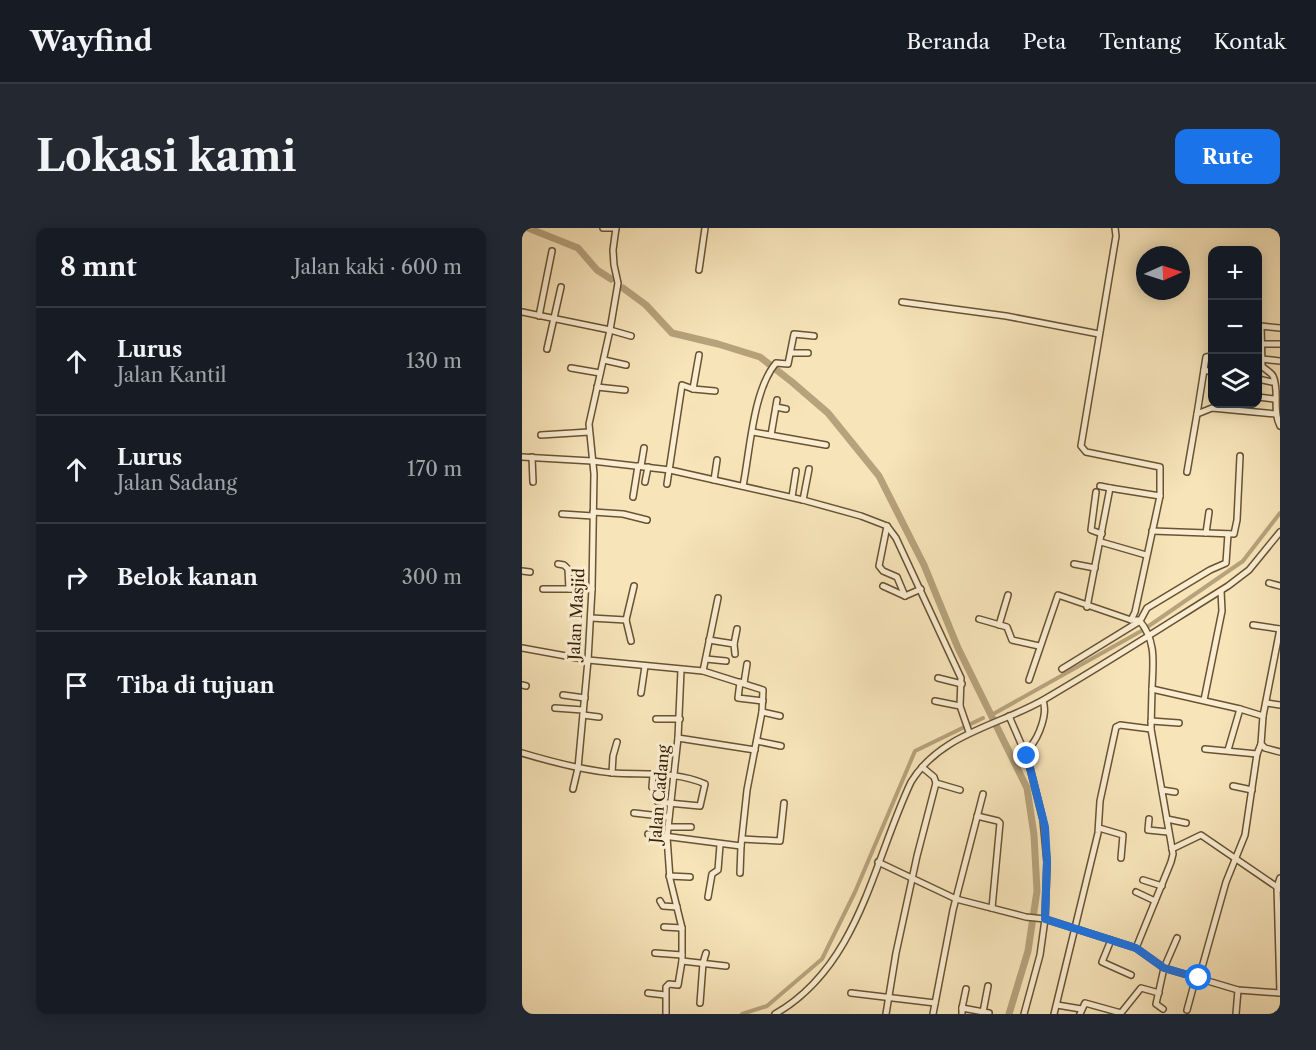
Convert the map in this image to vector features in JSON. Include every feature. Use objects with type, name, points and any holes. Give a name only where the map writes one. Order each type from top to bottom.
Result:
[{"type":"street","points":[[603,228],[616,228]]},
{"type":"street","name":"Jalan Masjid","points":[[573,789],[578,768],[591,618],[593,514],[589,420],[604,360],[618,283],[613,257],[616,228]]},
{"type":"street","points":[[699,270],[705,228]]},
{"type":"street","points":[[1115,228],[1116,236],[1081,446],[1086,452],[1158,466],[1161,472],[1160,496],[1135,612],[1131,620]]},
{"type":"street","points":[[539,316],[552,251]]},
{"type":"street","points":[[547,349],[561,287]]},
{"type":"street","points":[[902,302],[1006,316],[1099,333]]},
{"type":"street","points":[[522,312],[632,336]]},
{"type":"street","points":[[1262,326],[1280,328]]},
{"type":"street","points":[[743,486],[761,391],[773,366],[780,362],[787,364],[794,334],[814,336]]},
{"type":"street","points":[[1262,344],[1280,344]]},
{"type":"street","points":[[791,353],[808,353]]},
{"type":"street","points":[[693,389],[699,355]]},
{"type":"street","points":[[1187,472],[1206,357],[1208,357]]},
{"type":"street","points":[[1262,359],[1280,360]]},
{"type":"street","points":[[604,360],[626,365]]},
{"type":"street","points":[[571,368],[600,373]]},
{"type":"street","points":[[1232,408],[1278,420],[1278,390],[1272,378],[1262,368]]},
{"type":"street","points":[[1204,370],[1208,371]]},
{"type":"street","points":[[1262,379],[1280,376]]},
{"type":"street","points":[[667,484],[682,385],[693,389],[715,391]]},
{"type":"street","points":[[597,387],[625,390]]},
{"type":"street","points":[[1262,398],[1277,403]]},
{"type":"street","points":[[771,435],[777,400]]},
{"type":"street","points":[[776,407],[786,409]]},
{"type":"street","points":[[1197,414],[1209,408]]},
{"type":"street","points":[[540,435],[589,432]]},
{"type":"street","points":[[753,432],[826,445]]},
{"type":"street","points":[[633,497],[644,448]]},
{"type":"street","points":[[1152,531],[1233,534],[1236,531],[1240,456]]},
{"type":"street","points":[[522,457],[592,461],[670,470],[792,497],[861,516],[887,526],[896,538],[921,590],[962,684],[960,706],[969,731]]},
{"type":"street","points":[[532,457],[533,483]]},
{"type":"street","points":[[714,480],[717,460]]},
{"type":"street","points":[[645,482],[648,467]]},
{"type":"street","points":[[803,500],[809,469]]},
{"type":"street","points":[[792,497],[796,471]]},
{"type":"street","points":[[1100,486],[1160,496]]},
{"type":"street","points":[[1087,607],[1110,488]]},
{"type":"street","points":[[1096,492],[1091,530],[1102,534]]},
{"type":"street","points":[[1206,533],[1209,512]]},
{"type":"street","points":[[562,514],[623,513],[647,520]]},
{"type":"street","points":[[887,526],[879,566],[883,571],[897,577],[905,596]]},
{"type":"street","points":[[776,1014],[796,1002],[817,982],[834,961],[855,923],[906,791],[922,767],[941,749],[969,731],[1044,704],[1149,634],[1221,591],[1250,570],[1280,532]]},
{"type":"street","points":[[1062,669],[1140,621],[1147,608],[1209,570],[1226,563],[1228,534]]},
{"type":"street","points":[[1101,542],[1146,555]]},
{"type":"street","points":[[558,564],[566,566],[569,572],[569,589]]},
{"type":"street","points":[[1074,564],[1095,568]]},
{"type":"street","points":[[522,571],[530,572]]},
{"type":"street","points":[[1269,583],[1280,586]]},
{"type":"street","points":[[631,641],[627,620],[634,586]]},
{"type":"street","points":[[883,586],[905,596],[921,590]]},
{"type":"street","points":[[543,589],[592,589]]},
{"type":"street","points":[[1204,700],[1222,611],[1221,591]]},
{"type":"street","points":[[999,625],[1008,595]]},
{"type":"street","points":[[1029,680],[1056,596],[1140,621]]},
{"type":"street","points":[[703,671],[718,598]]},
{"type":"street","points":[[1135,612],[1149,634],[1154,648],[1150,721],[1172,849],[1171,862],[1136,948]]},
{"type":"street","points":[[591,618],[627,620]]},
{"type":"street","points":[[979,620],[1009,629],[1012,640],[1039,646]]},
{"type":"street","points":[[1187,1010],[1226,882],[1245,834],[1257,754],[1261,744],[1263,716],[1279,646],[1280,629],[1253,625]]},
{"type":"street","points":[[735,654],[737,629]]},
{"type":"street","points":[[709,640],[734,644]]},
{"type":"street","points":[[522,648],[588,660],[703,671],[763,690],[762,712],[747,790],[740,873]]},
{"type":"street","points":[[706,658],[726,661]]},
{"type":"street","points":[[747,664],[738,698],[763,701]]},
{"type":"street","points":[[641,693],[645,666]]},
{"type":"street","name":"Jalan Cadang","points":[[665,995],[667,985],[678,985],[682,958],[682,928],[669,876],[667,837],[680,719],[681,670]]},
{"type":"street","points":[[938,678],[962,684]]},
{"type":"street","points":[[1152,689],[1240,708],[1263,716]]},
{"type":"street","points":[[563,695],[585,698]]},
{"type":"street","points":[[935,701],[960,706]]},
{"type":"street","points":[[1267,703],[1280,705]]},
{"type":"street","points":[[1025,748],[1032,745],[1035,739],[1044,704]]},
{"type":"street","points":[[555,708],[599,717]]},
{"type":"street","points":[[1228,750],[1240,708]]},
{"type":"street","points":[[762,712],[780,716]]},
{"type":"street","points":[[1009,716],[1017,738],[1025,748],[1045,827],[1047,862],[1045,919],[1040,956],[1024,1014]]},
{"type":"street","points":[[656,719],[680,719]]},
{"type":"street","points":[[1150,721],[1179,723]]},
{"type":"street","points":[[1054,1014],[1100,828],[1100,801],[1116,726],[1151,729]]},
{"type":"street","points":[[678,738],[755,750]]},
{"type":"street","points":[[757,741],[781,746]]},
{"type":"street","points":[[612,773],[617,742]]},
{"type":"street","points":[[1261,744],[1265,748],[1280,752]]},
{"type":"street","points":[[1205,749],[1257,754]]},
{"type":"street","points":[[522,753],[578,768],[612,773],[673,775],[705,784],[700,806],[658,802]]},
{"type":"street","points":[[886,1014],[912,878],[936,783],[934,777],[922,767]]},
{"type":"street","points":[[652,787],[653,775]]},
{"type":"street","points":[[936,783],[960,790]]},
{"type":"street","points":[[1233,786],[1252,790]]},
{"type":"street","points":[[1162,790],[1175,792]]},
{"type":"street","points":[[933,1014],[956,899],[982,794]]},
{"type":"street","points":[[742,839],[780,841],[784,803]]},
{"type":"street","points":[[634,813],[669,817]]},
{"type":"street","points":[[977,816],[1000,823],[992,908]]},
{"type":"street","points":[[1149,819],[1149,830],[1168,832]]},
{"type":"street","points":[[1167,819],[1186,823]]},
{"type":"street","points":[[668,827],[691,827]]},
{"type":"street","points":[[1100,828],[1123,835],[1121,858]]},
{"type":"street","points":[[648,834],[741,846]]},
{"type":"street","points":[[1172,849],[1200,835],[1279,888]]},
{"type":"street","points":[[708,897],[712,874],[718,870],[720,845]]},
{"type":"street","points":[[878,862],[956,899],[1045,919],[1136,948],[1164,968],[1238,990],[1280,993],[1280,878]]},
{"type":"street","points":[[669,876],[690,877]]},
{"type":"street","points":[[1143,880],[1162,886]]},
{"type":"street","points":[[1136,892],[1155,901]]},
{"type":"street","points":[[660,901],[663,906],[676,907]]},
{"type":"street","points":[[664,927],[682,928]]},
{"type":"street","points":[[1163,1009],[1156,1006],[1164,968],[1177,938]]},
{"type":"street","points":[[1111,940],[1102,962],[1131,975]]},
{"type":"street","points":[[655,953],[726,966]]},
{"type":"street","points":[[700,1003],[706,953]]},
{"type":"street","points":[[966,989],[962,1011],[986,1012],[988,986]]},
{"type":"street","points":[[1058,1005],[1081,1011],[1085,1003],[1119,1013],[1141,988],[1159,993]]},
{"type":"street","points":[[1236,1014],[1238,990]]},
{"type":"street","points":[[648,993],[665,995],[666,1014]]},
{"type":"street","points":[[851,993],[935,1003]]},
{"type":"waterway","points":[[528,228],[578,248],[597,270],[611,279]]},
{"type":"waterway","points":[[623,288],[646,305],[672,333],[760,357],[828,413],[879,476],[924,565],[958,648],[1027,788],[1034,835],[1037,891],[1028,951],[1009,1014]]},
{"type":"waterway","points":[[995,713],[1143,630],[1243,561],[1280,513]]},
{"type":"waterway","points":[[742,1014],[767,1006],[822,959],[855,892],[915,751],[983,718]]},
{"type":"route","points":[[1027,756],[1045,827],[1047,862],[1045,919],[1136,948],[1164,968],[1199,978]]}]
